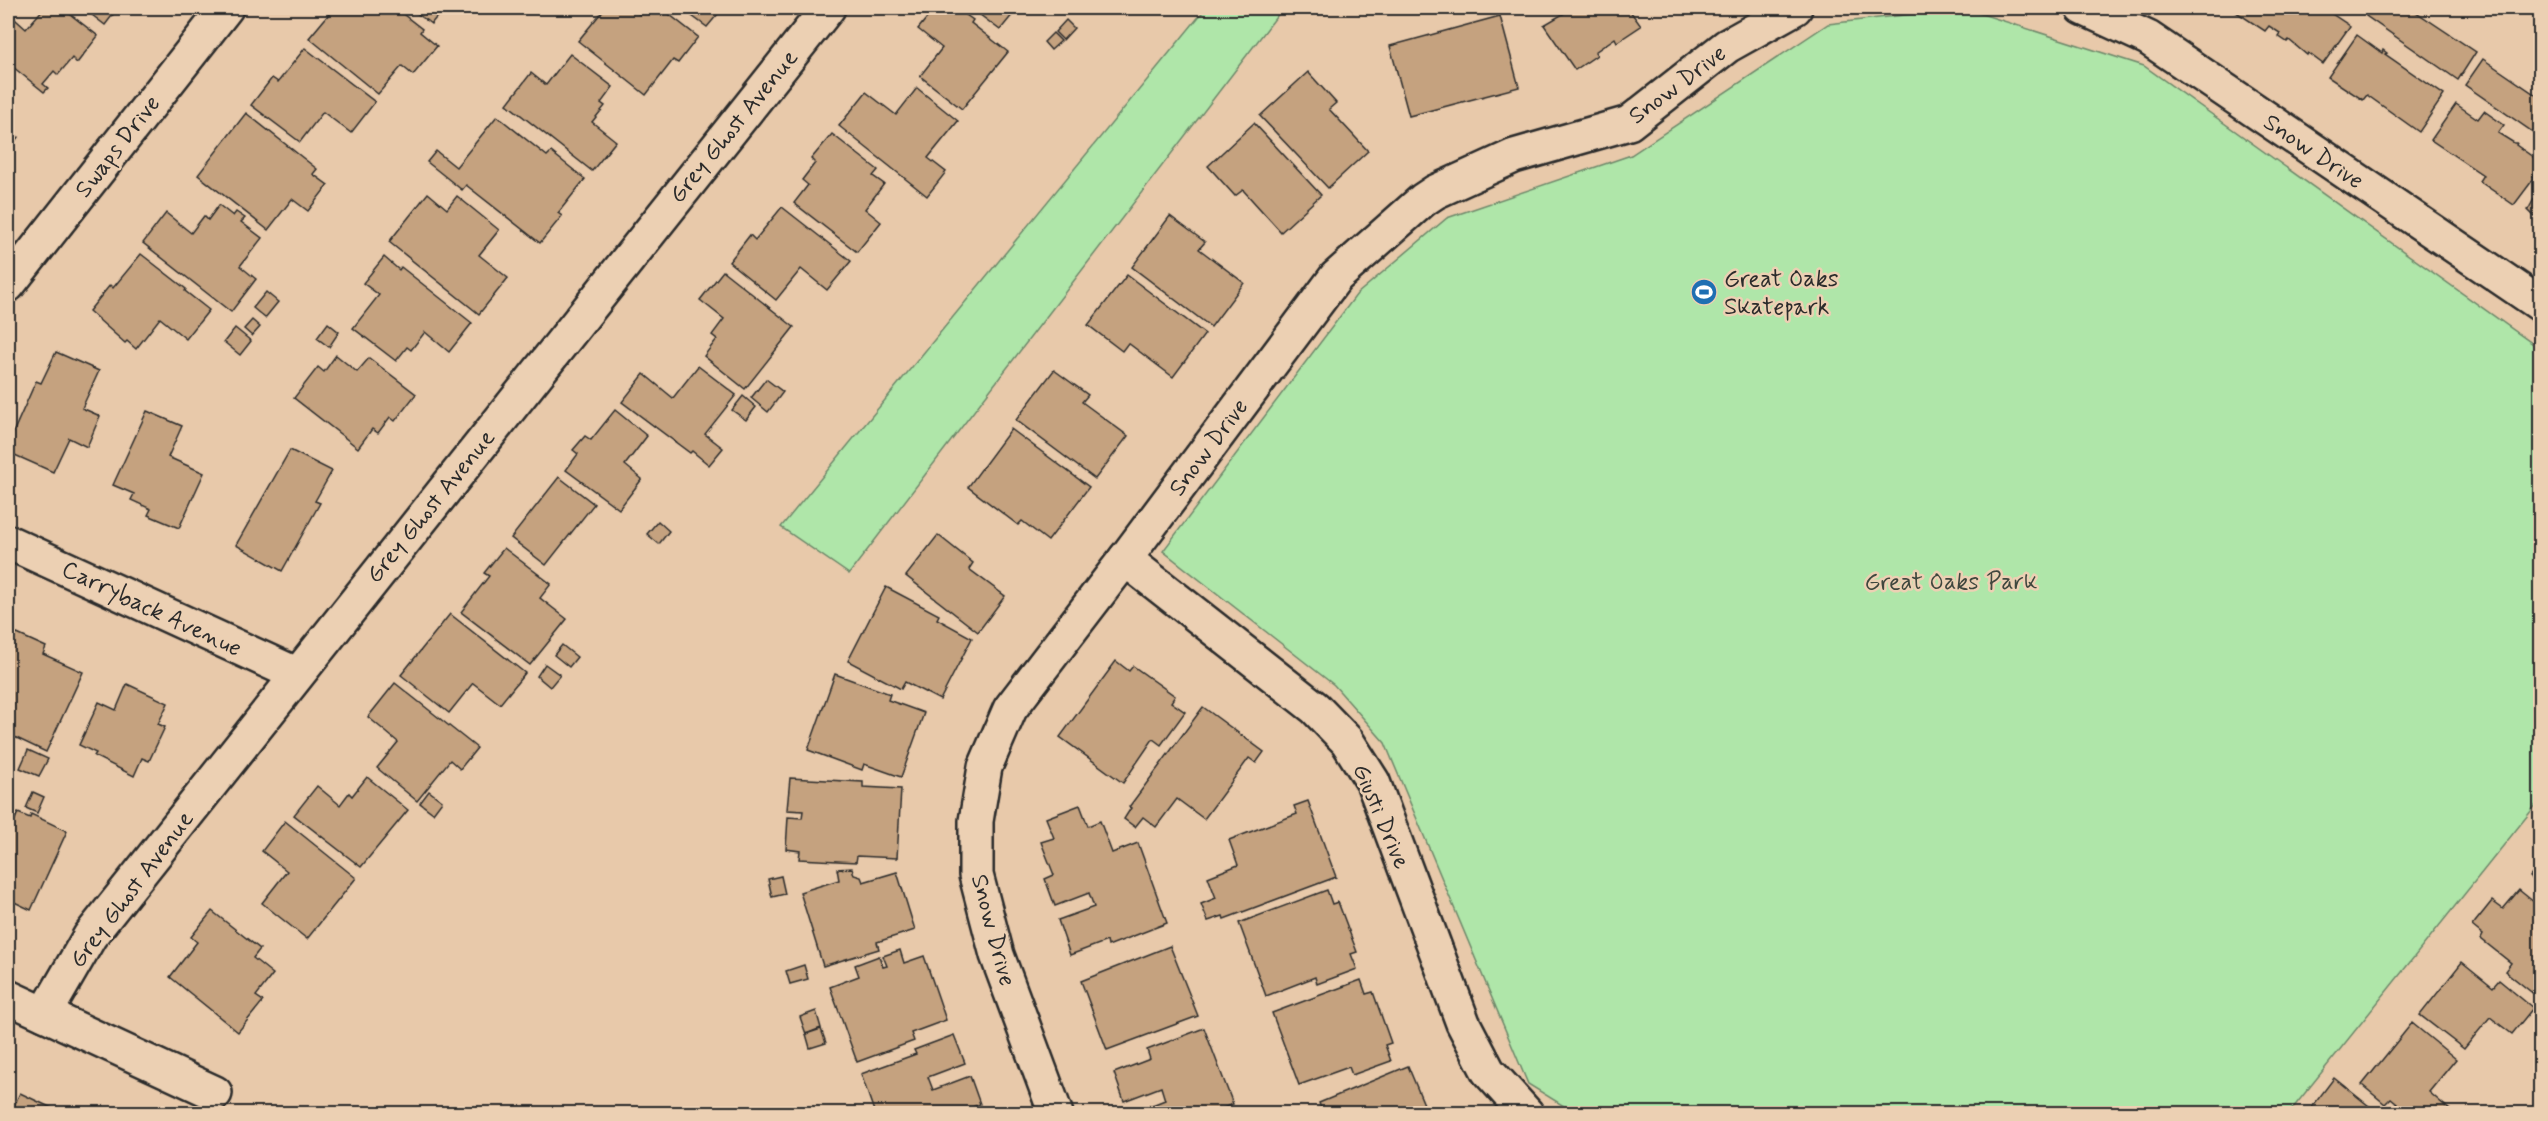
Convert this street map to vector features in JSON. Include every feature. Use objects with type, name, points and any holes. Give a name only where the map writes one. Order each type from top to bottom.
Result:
[{"type":"street","name":"Swaps Drive","points":[[8,285],[226,8]]},
{"type":"street","name":"Grey Ghost Avenue","points":[[45,1014],[90,936],[828,8]]},
{"type":"street","name":"Snow Drive","points":[[1056,1113],[997,955],[976,875],[976,821],[985,767],[1010,709],[1336,277],[1435,192],[1514,156],[1629,123],[1726,46],[1795,8]]},
{"type":"street","name":"Snow Drive","points":[[2083,8],[2148,38],[2541,304]]},
{"type":"street","name":"Carryback Avenue","points":[[8,542],[296,675]]},
{"type":"street","name":"Giusti Drive","points":[[1125,559],[1315,708],[1347,741],[1373,782],[1463,1023],[1488,1071],[1527,1113]]},
{"type":"street","points":[[8,997],[214,1094]]},
{"type":"green space","points":[[1206,8],[1283,8],[849,574],[781,527]]},
{"type":"green space","name":"Great Oaks Park","points":[[1963,8],[2144,66],[2540,349],[2540,800],[2289,1113],[1575,1113],[1528,1084],[1385,743],[1334,685],[1163,551],[1357,294],[1447,218],[1631,155],[1828,24]]},
{"type":"building","points":[[44,8],[62,8],[98,36],[77,63],[72,58],[58,75],[54,71],[43,84],[48,88],[44,92],[8,63],[8,13],[26,29]]},
{"type":"building","points":[[83,8],[118,8],[105,25]]},
{"type":"building","points":[[334,8],[395,8],[422,29],[420,32],[437,46],[413,75],[402,66],[378,94],[309,38]]},
{"type":"building","points":[[410,8],[444,8],[431,24]]},
{"type":"building","points":[[605,8],[631,8],[640,15],[646,8],[661,8],[698,37],[678,63],[673,60],[646,95],[578,41]]},
{"type":"building","points":[[681,8],[723,8],[707,27]]},
{"type":"building","points":[[935,8],[956,8],[973,20],[971,23],[1008,52],[962,109],[920,76],[942,48],[918,29]]},
{"type":"building","points":[[971,8],[1018,8],[1000,30]]},
{"type":"building","points":[[1573,8],[1628,8],[1641,26],[1617,42],[1615,38],[1595,52],[1597,55],[1575,70],[1544,25]]},
{"type":"building","points":[[2230,8],[2327,8],[2326,10],[2350,26],[2323,64],[2308,53],[2307,55],[2289,40],[2287,42],[2278,36],[2280,33],[2269,26],[2265,31]]},
{"type":"building","points":[[2372,8],[2410,8],[2476,52],[2458,80],[2366,16]]},
{"type":"building","points":[[1500,16],[1519,87],[1409,116],[1390,46]]},
{"type":"building","points":[[1066,20],[1074,28],[1063,40],[1055,32]]},
{"type":"building","points":[[1053,33],[1061,41],[1051,50],[1044,42]]},
{"type":"building","points":[[2357,35],[2382,53],[2383,50],[2387,53],[2385,54],[2444,95],[2419,132],[2367,95],[2363,100],[2328,77]]},
{"type":"building","points":[[305,48],[375,102],[351,133],[323,112],[300,142],[251,105],[272,78],[278,82]]},
{"type":"building","points":[[570,54],[613,87],[601,103],[605,106],[592,122],[616,141],[592,171],[507,104],[531,73],[546,85]]},
{"type":"building","points":[[2483,59],[2540,98],[2540,137],[2465,85]]},
{"type":"building","points":[[1308,72],[1336,103],[1329,109],[1368,151],[1328,188],[1260,116]]},
{"type":"building","points":[[917,88],[958,121],[928,158],[946,172],[927,196],[839,126],[866,92],[896,115]]},
{"type":"building","points":[[2456,104],[2478,119],[2484,111],[2504,125],[2498,133],[2517,143],[2516,145],[2540,162],[2533,176],[2535,177],[2514,205],[2479,181],[2483,175],[2431,140]]},
{"type":"building","points":[[246,113],[317,169],[313,174],[328,185],[308,211],[292,199],[268,230],[198,175]]},
{"type":"building","points":[[497,116],[547,156],[551,152],[585,179],[558,213],[562,216],[540,243],[466,185],[462,190],[427,162],[436,151],[456,167]]},
{"type":"building","points":[[1254,123],[1321,195],[1281,232],[1243,190],[1235,196],[1208,166]]},
{"type":"building","points":[[8,128],[18,137],[8,150]]},
{"type":"building","points":[[832,134],[878,170],[873,176],[884,184],[865,209],[881,222],[857,252],[794,203],[808,185],[802,180],[815,163],[811,159]]},
{"type":"building","points":[[2540,188],[2540,222],[2528,210]]},
{"type":"building","points":[[428,193],[447,209],[457,196],[499,230],[479,255],[508,278],[479,314],[389,242]]},
{"type":"building","points":[[219,205],[233,216],[236,212],[245,218],[241,222],[262,238],[240,266],[256,279],[231,312],[143,243],[166,213],[191,233],[204,216],[208,220]]},
{"type":"building","points":[[782,207],[851,261],[827,290],[801,269],[776,300],[729,262],[750,235],[755,240]]},
{"type":"building","points":[[1170,216],[1205,242],[1199,249],[1244,283],[1211,327],[1132,267]]},
{"type":"building","points":[[141,254],[209,310],[186,339],[160,318],[136,349],[127,341],[125,343],[89,311],[110,285],[113,288]]},
{"type":"building","points":[[384,257],[399,270],[401,267],[472,323],[449,352],[425,332],[411,350],[407,347],[396,361],[353,328],[379,295],[363,283]]},
{"type":"building","points":[[723,271],[794,327],[745,389],[704,356],[717,339],[712,335],[724,319],[700,300]]},
{"type":"building","points":[[1127,275],[1205,334],[1173,377],[1128,343],[1122,351],[1088,325]]},
{"type":"building","points":[[266,292],[278,302],[265,318],[253,308]]},
{"type":"building","points":[[252,320],[260,327],[252,336],[244,329]]},
{"type":"building","points":[[328,323],[339,332],[329,347],[317,338]]},
{"type":"building","points":[[235,328],[251,341],[240,355],[224,342]]},
{"type":"building","points":[[56,352],[99,371],[82,408],[100,416],[87,447],[69,438],[53,472],[8,452],[8,444],[36,381],[41,383]]},
{"type":"building","points":[[336,355],[357,372],[369,358],[416,394],[395,421],[390,417],[378,433],[372,429],[358,448],[294,398],[318,367],[324,372]]},
{"type":"building","points":[[698,366],[736,395],[705,434],[723,448],[709,465],[622,402],[644,374],[673,398]]},
{"type":"building","points":[[1054,370],[1088,395],[1082,402],[1128,436],[1095,479],[1016,420]]},
{"type":"building","points":[[766,379],[783,392],[768,412],[751,398]]},
{"type":"building","points":[[743,396],[756,407],[746,420],[732,410]]},
{"type":"building","points":[[615,410],[647,436],[625,465],[642,479],[619,509],[566,470],[578,454],[573,450],[585,436],[591,440]]},
{"type":"building","points":[[147,411],[182,426],[168,457],[204,473],[179,528],[148,515],[151,509],[131,500],[134,494],[113,485]]},
{"type":"building","points":[[1011,429],[1089,487],[1048,541],[1022,521],[1018,525],[968,487]]},
{"type":"building","points":[[290,450],[332,471],[315,501],[320,503],[282,571],[236,545]]},
{"type":"building","points":[[559,477],[594,504],[546,565],[511,538]]},
{"type":"building","points":[[658,521],[669,531],[659,544],[647,534]]},
{"type":"building","points":[[938,535],[973,563],[969,569],[1005,596],[978,632],[906,576]]},
{"type":"building","points":[[504,548],[551,584],[540,598],[567,619],[530,665],[461,612],[489,576],[484,573]]},
{"type":"building","points":[[886,587],[939,615],[937,619],[972,638],[940,700],[905,682],[901,689],[848,661]]},
{"type":"building","points":[[450,614],[525,673],[500,704],[473,683],[449,713],[401,675]]},
{"type":"building","points":[[15,633],[46,647],[43,654],[83,672],[46,752],[8,734],[8,650]]},
{"type":"building","points":[[562,645],[577,657],[569,667],[554,655]]},
{"type":"building","points":[[1116,661],[1129,671],[1133,666],[1175,696],[1171,702],[1185,712],[1161,745],[1153,739],[1123,783],[1060,737]]},
{"type":"building","points":[[545,664],[560,675],[550,687],[537,676]]},
{"type":"building","points":[[835,674],[890,694],[888,700],[924,713],[901,777],[864,764],[862,770],[808,750]]},
{"type":"building","points":[[395,683],[477,748],[460,769],[450,760],[417,801],[377,768],[398,742],[368,717]]},
{"type":"building","points":[[127,684],[168,703],[158,724],[165,727],[149,761],[142,758],[134,776],[94,756],[96,753],[79,745],[99,702],[116,710]]},
{"type":"building","points":[[1203,707],[1264,752],[1256,763],[1249,758],[1204,819],[1177,799],[1156,827],[1143,817],[1135,827],[1124,819],[1131,808],[1129,807]]},
{"type":"building","points":[[28,750],[48,759],[39,776],[20,768]]},
{"type":"building","points":[[367,777],[408,810],[361,867],[294,815],[317,786],[340,805],[349,793],[352,796]]},
{"type":"building","points":[[790,778],[863,782],[863,787],[901,789],[897,858],[857,856],[856,862],[799,859],[800,851],[786,849],[788,817],[802,818],[803,811],[787,810]]},
{"type":"building","points":[[429,791],[442,801],[433,813],[420,803]]},
{"type":"building","points":[[33,792],[44,797],[37,813],[26,808]]},
{"type":"building","points":[[1308,801],[1336,877],[1224,919],[1223,916],[1208,921],[1201,904],[1216,898],[1208,877],[1238,865],[1229,840],[1297,814],[1294,806]]},
{"type":"building","points":[[1080,805],[1088,826],[1100,821],[1112,853],[1138,843],[1167,923],[1108,946],[1107,941],[1070,955],[1058,920],[1094,907],[1089,893],[1055,906],[1045,879],[1054,875],[1041,842],[1054,838],[1046,818]]},
{"type":"building","points":[[18,813],[30,818],[31,814],[67,831],[31,910],[8,899],[8,835]]},
{"type":"building","points":[[285,821],[356,878],[307,939],[262,903],[287,871],[262,851]]},
{"type":"building","points":[[2540,863],[2540,886],[2530,877]]},
{"type":"building","points":[[852,868],[854,875],[861,877],[863,882],[897,872],[915,930],[877,942],[879,949],[823,966],[800,892],[839,880],[837,869]]},
{"type":"building","points":[[781,876],[785,894],[772,897],[768,879]]},
{"type":"building","points":[[1327,890],[1332,904],[1338,902],[1357,952],[1351,954],[1357,969],[1317,984],[1315,977],[1266,996],[1239,923]]},
{"type":"building","points":[[2519,890],[2540,907],[2540,999],[2505,971],[2511,963],[2481,939],[2483,935],[2472,926],[2492,901],[2503,909]]},
{"type":"building","points":[[212,911],[260,949],[253,958],[273,974],[256,996],[263,1001],[238,1032],[170,977],[197,942],[191,937]]},
{"type":"building","points":[[1170,946],[1198,1016],[1107,1050],[1081,981]]},
{"type":"building","points":[[900,950],[904,963],[924,956],[946,1020],[911,1033],[914,1041],[857,1062],[830,987],[859,976],[855,965],[879,956],[883,967],[887,966],[883,956]]},
{"type":"building","points":[[2462,962],[2493,987],[2499,980],[2533,1008],[2512,1034],[2490,1017],[2464,1049],[2420,1015]]},
{"type":"building","points":[[804,965],[808,979],[790,984],[786,971]]},
{"type":"building","points":[[1361,980],[1366,994],[1373,992],[1391,1043],[1385,1045],[1391,1061],[1352,1075],[1349,1067],[1299,1085],[1272,1013]]},
{"type":"building","points":[[816,1011],[821,1028],[806,1034],[800,1017]]},
{"type":"building","points":[[2412,1023],[2456,1059],[2429,1092],[2451,1111],[2449,1114],[2398,1114],[2393,1109],[2397,1103],[2391,1098],[2385,1104],[2362,1085]]},
{"type":"building","points":[[1204,1028],[1233,1104],[1209,1114],[1129,1114],[1165,1100],[1161,1087],[1124,1101],[1114,1073],[1150,1059],[1147,1050]]},
{"type":"building","points":[[821,1029],[826,1043],[810,1048],[806,1034]]},
{"type":"building","points":[[954,1035],[965,1063],[928,1077],[933,1090],[970,1076],[980,1104],[955,1114],[875,1114],[861,1074],[916,1054],[914,1050]]},
{"type":"building","points":[[1408,1066],[1428,1114],[1323,1114],[1319,1103]]},
{"type":"building","points":[[2334,1078],[2379,1114],[2313,1114],[2309,1111]]},
{"type":"building","points":[[20,1093],[58,1111],[57,1114],[10,1114]]},
{"type":"place","name":"Great Oaks Skatepark","points":[[1704,292]]}]
